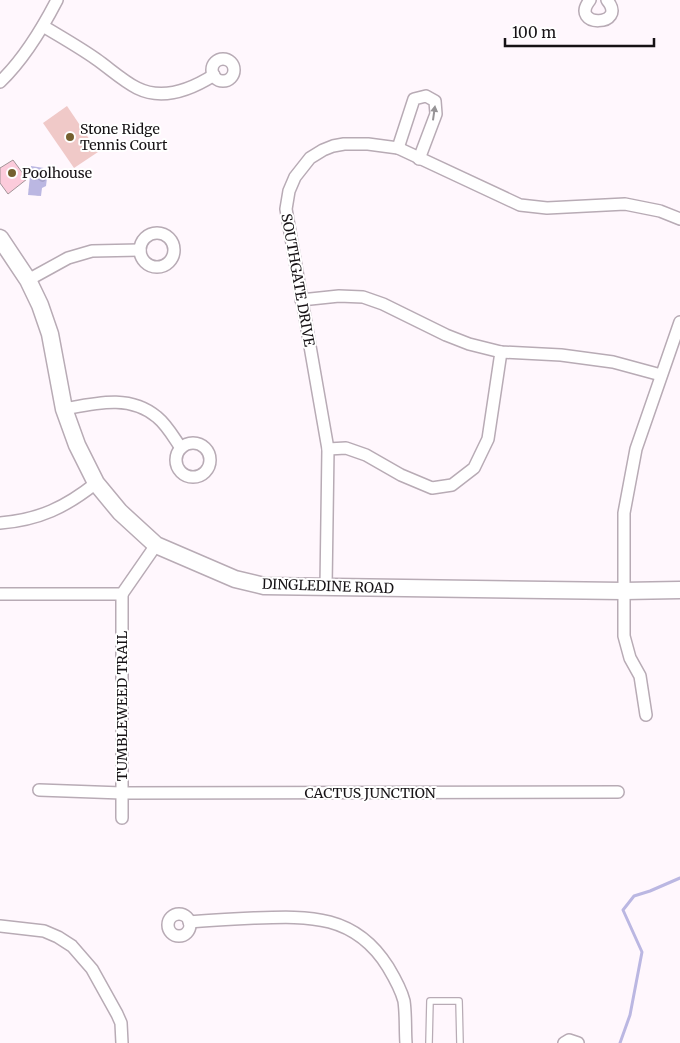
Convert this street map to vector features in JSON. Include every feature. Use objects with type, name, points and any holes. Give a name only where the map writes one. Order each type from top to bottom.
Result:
[{"type":"street","points":[[0,82],[9,74],[43,26],[57,0]]},
{"type":"street","points":[[590,0],[586,6],[586,14],[591,20],[599,22],[607,19],[611,12],[611,7],[607,0]]},
{"type":"street","points":[[43,26],[94,58],[136,88],[145,91],[157,94],[178,91],[196,86],[214,75]]},
{"type":"street","points":[[398,148],[414,99],[426,96],[435,101],[436,114],[419,159]]},
{"type":"street","name":"SOUTHGATE DRIVE","points":[[326,587],[328,449],[286,209],[289,192],[295,177],[310,158],[323,150],[344,144],[368,144],[398,148],[520,205],[547,208],[625,204],[660,211],[680,219]]},
{"type":"street","name":"DINGLEDINE ROAD","points":[[0,238],[28,280],[46,319],[64,409],[77,445],[96,483],[120,512],[156,545],[235,579],[264,586],[623,591],[680,590]]},
{"type":"street","points":[[28,280],[68,258],[92,252],[140,250]]},
{"type":"street","points":[[301,300],[339,296],[363,297],[383,304],[446,335],[469,344],[501,352],[561,355],[613,362],[661,375]]},
{"type":"street","points":[[646,715],[640,676],[630,658],[624,636],[623,528],[625,505],[636,448],[679,326]]},
{"type":"street","points":[[328,449],[346,448],[366,455],[401,475],[432,488],[452,486],[474,468],[488,439],[501,352]]},
{"type":"street","points":[[64,409],[103,401],[125,402],[145,409],[159,418],[181,448]]},
{"type":"street","points":[[0,523],[38,517],[76,498],[96,483]]},
{"type":"street","points":[[0,594],[122,594],[156,545]]},
{"type":"street","name":"TUMBLEWEED TRAIL","points":[[122,594],[122,818]]},
{"type":"street","name":"CACTUS JUNCTION","points":[[39,790],[122,793],[618,792]]},
{"type":"street","points":[[189,922],[282,917],[317,918],[350,930],[361,937],[380,955],[393,975],[404,1000],[406,1043]]},
{"type":"street","points":[[0,926],[44,931],[72,946],[92,969],[117,1014],[121,1022],[122,1043]]},
{"type":"street","points":[[564,1043],[569,1040],[578,1043]]},
{"type":"lane","points":[[429,1043],[430,1001],[459,1000],[460,1043]]},
{"type":"shaded area","name":"Stone Ridge Tennis Court","points":[[67,106],[98,152],[74,168],[43,123]]},
{"type":"water","points":[[31,166],[44,168],[44,175],[47,178],[46,186],[42,188],[41,196],[28,195]]},
{"type":"building","name":"Poolhouse","points":[[13,160],[27,179],[8,194],[0,183],[0,168]]},
{"type":"waterway","points":[[620,1043],[630,1015],[642,952],[623,910],[634,896],[680,878]]},
{"type":"place","name":"Stone Ridge Tennis Court","points":[[70,137]]},
{"type":"place","name":"Poolhouse","points":[[12,173]]}]
